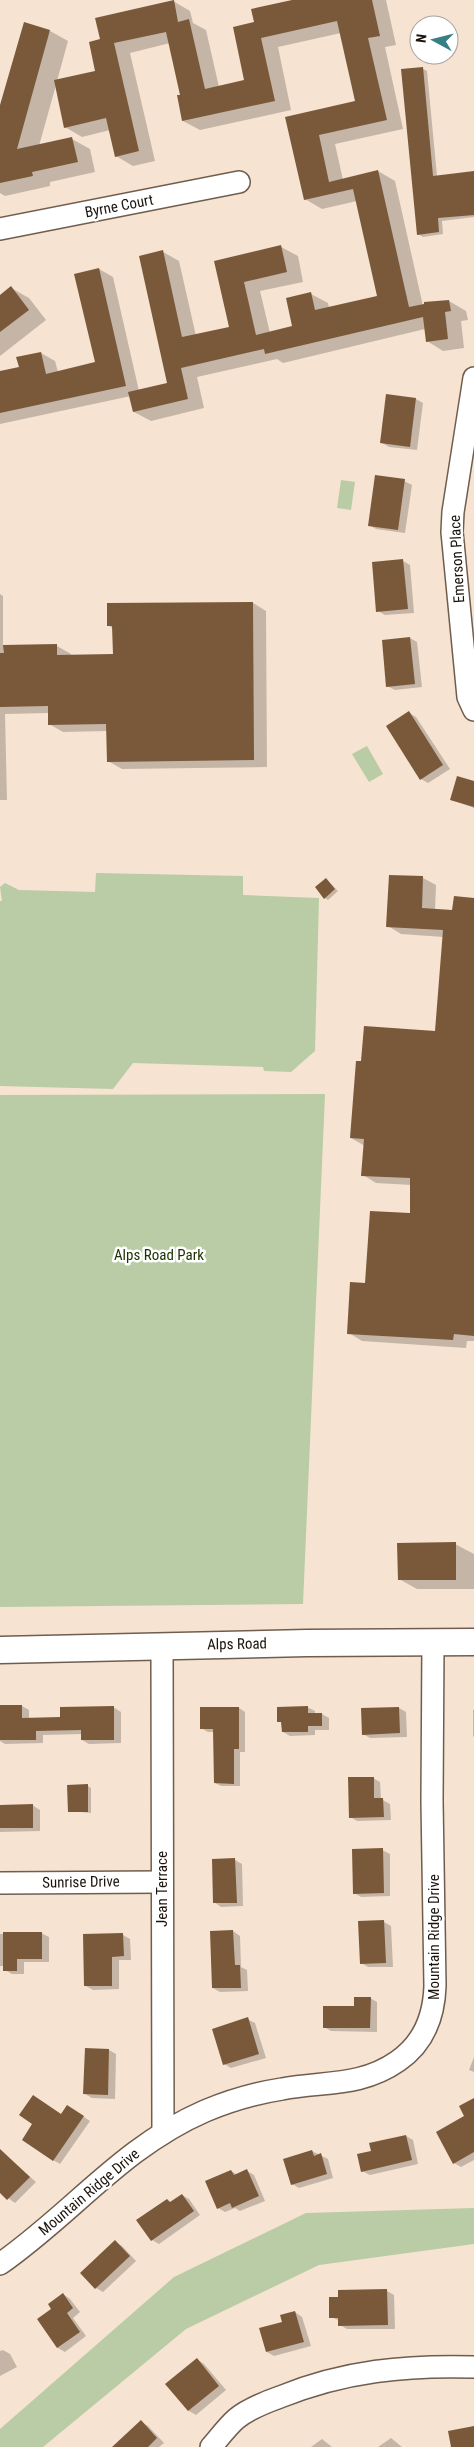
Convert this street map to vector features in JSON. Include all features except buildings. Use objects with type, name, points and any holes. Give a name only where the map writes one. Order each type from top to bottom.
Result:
[{"type":"main road","name":"Alps Road","points":[[0,1650],[474,1642]]},
{"type":"street","name":"Byrne Court","points":[[0,230],[239,182]]},
{"type":"street","name":"Emerson Place","points":[[474,378],[452,532],[468,697],[474,710]]},
{"type":"street","name":"Mountain Ridge Drive","points":[[0,2263],[50,2225],[106,2174],[163,2133],[208,2110],[248,2097],[281,2089],[350,2082],[380,2072],[399,2060],[415,2046],[426,2030],[434,2006],[435,1986],[433,1642]]},
{"type":"street","name":"Jean Terrace","points":[[162,1646],[163,2133]]},
{"type":"street","name":"Sunrise Drive","points":[[0,1883],[162,1882]]},
{"type":"street","points":[[210,2447],[237,2418],[300,2388],[372,2371],[423,2365],[474,2367]]},
{"type":"green space","points":[[341,480],[355,482],[351,510],[337,508]]},
{"type":"green space","points":[[367,746],[383,774],[369,782],[352,754]]},
{"type":"green space","points":[[96,873],[243,876],[243,895],[319,898],[315,1051],[291,1072],[264,1071],[263,1067],[133,1063],[113,1089],[0,1086],[0,901],[2,901],[0,887],[5,883],[19,890],[95,892]]},
{"type":"green space","name":"Alps Road Park","points":[[325,1094],[303,1604],[0,1607],[0,1095]]},
{"type":"green space","points":[[474,2208],[474,2244],[319,2265],[186,2329],[43,2447],[0,2447],[0,2429],[174,2277],[306,2213]]}]
